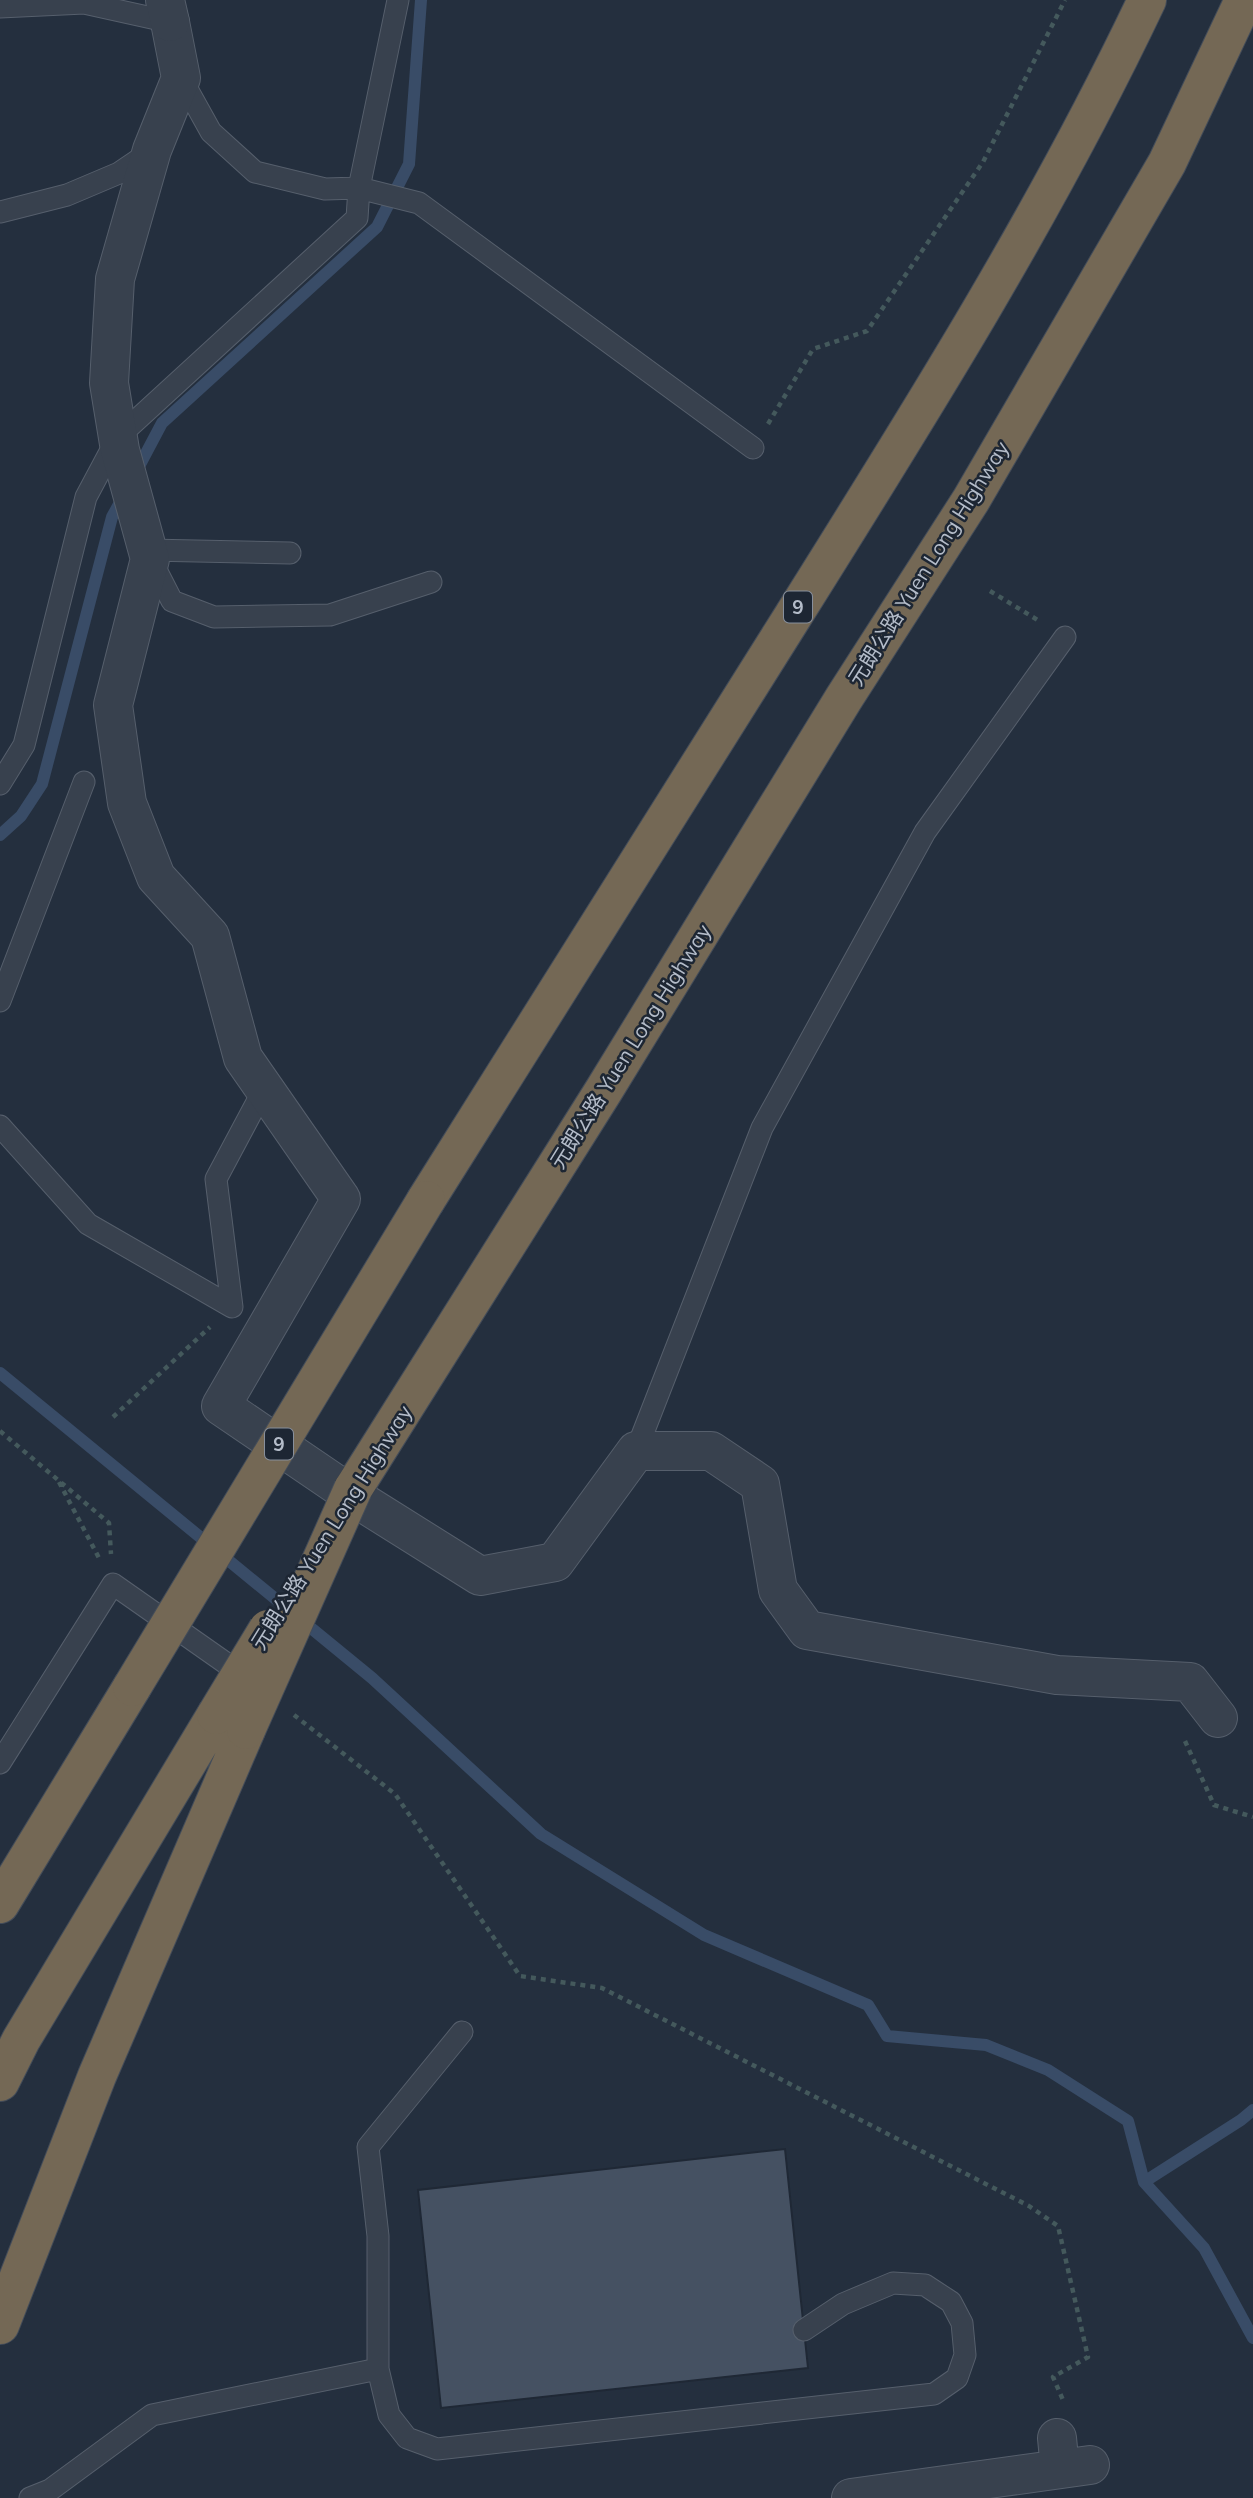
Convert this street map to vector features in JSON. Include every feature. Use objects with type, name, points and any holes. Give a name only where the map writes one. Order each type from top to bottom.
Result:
[{"type":"highway","name":"9","points":[[0,1904],[426,1200],[903,440],[982,309],[1082,129],[1147,0]]},
{"type":"highway","name":"元朗公路 Yuen Long Highway","points":[[231,1722],[352,1489],[604,1090],[844,698],[978,488],[1167,163],[1244,0]]},
{"type":"highway","points":[[0,2082],[21,2040],[231,1722]]},
{"type":"highway","points":[[0,2325],[231,1722]]},
{"type":"street","points":[[167,11],[181,78],[152,150],[115,279],[109,383],[119,443],[149,554],[113,705],[127,803],[156,877],[210,936],[243,1058],[341,1199],[221,1406],[362,1502],[480,1576],[555,1562],[636,1451],[711,1451],[760,1484],[778,1590],[807,1630],[1057,1675],[1190,1682],[1218,1718]]},
{"type":"street","points":[[851,2498],[1068,2443]]},
{"type":"lane","points":[[0,784],[24,745],[86,497],[119,443],[357,218],[359,187],[398,0]]},
{"type":"lane","points":[[0,6],[84,3],[167,11]]},
{"type":"lane","points":[[181,78],[211,132],[255,172],[325,190],[359,187],[419,203],[753,448]]},
{"type":"lane","points":[[0,212],[67,195],[118,173],[152,150]]},
{"type":"lane","points":[[290,553],[149,554],[172,601],[214,617],[330,615],[431,582]]},
{"type":"lane","points":[[636,1451],[762,1128],[925,832],[1065,636]]},
{"type":"lane","points":[[0,1001],[84,782]]},
{"type":"lane","points":[[232,1307],[216,1179],[264,1089]]},
{"type":"lane","points":[[0,1126],[88,1224],[232,1307]]},
{"type":"lane","points":[[0,1763],[113,1584],[254,1684]]},
{"type":"lane","points":[[462,2032],[368,2147],[378,2236],[378,2369],[389,2415],[407,2438],[437,2449],[934,2394],[957,2378],[965,2355],[962,2323],[951,2302],[925,2286],[893,2283],[843,2304],[804,2330]]},
{"type":"lane","points":[[30,2498],[50,2490],[152,2415],[378,2369]]},
{"type":"path","points":[[753,448],[813,349],[867,331],[984,162],[1065,0]]},
{"type":"path","points":[[990,591],[1065,636]]},
{"type":"path","points":[[113,1417],[232,1307]]},
{"type":"path","points":[[0,1431],[109,1523],[113,1584]]},
{"type":"path","points":[[58,1480],[113,1584]]},
{"type":"path","points":[[1158,1681],[1214,1805],[1253,1817]]},
{"type":"path","points":[[254,1684],[395,1794],[520,1976],[602,1988],[1029,2206],[1058,2226],[1088,2357],[1054,2377],[1068,2443]]},
{"type":"building","points":[[785,2149],[808,2368],[441,2408],[418,2190]]},
{"type":"waterway","points":[[135,474],[162,423],[377,227],[409,164],[421,0]]},
{"type":"waterway","points":[[0,835],[21,816],[42,784],[112,517],[123,497]]},
{"type":"waterway","points":[[0,1373],[372,1678],[541,1834],[704,1935],[868,2005],[887,2036],[986,2045],[1048,2070],[1128,2121],[1144,2182],[1204,2248],[1253,2338]]},
{"type":"waterway","points":[[1144,2182],[1253,2110]]}]
